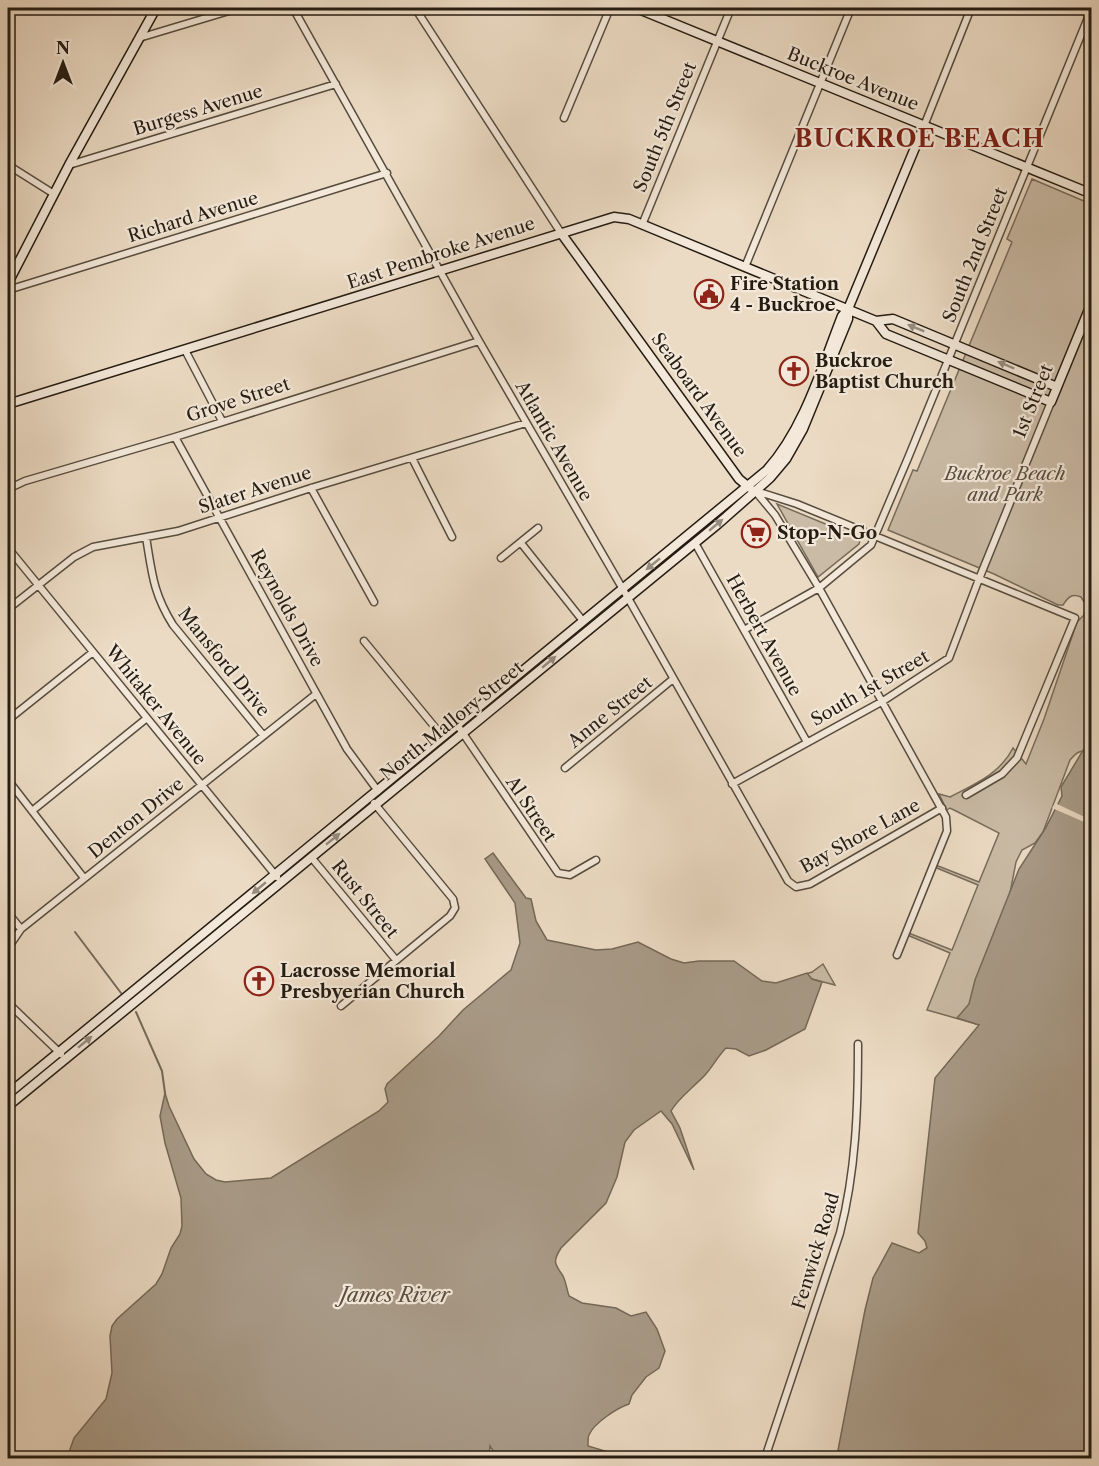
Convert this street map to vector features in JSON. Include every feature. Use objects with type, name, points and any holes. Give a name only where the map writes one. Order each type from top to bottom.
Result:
[{"type":"main road","points":[[8,283],[69,165],[156,8]]},
{"type":"main road","name":"Buckroe Avenue","points":[[636,8],[1092,194]]},
{"type":"main road","name":"North Mallory Street","points":[[8,1106],[62,1056],[278,878],[460,729],[695,543],[752,489],[775,461],[795,430],[924,126]]},
{"type":"main road","name":"East Pembroke Avenue","points":[[9,402],[614,217],[642,225],[848,309],[876,321],[886,334],[1051,402]]},
{"type":"main road","name":"Seaboard Avenue","points":[[561,233],[732,470],[752,489]]},
{"type":"main road","name":"1st Street","points":[[1051,402],[1092,302]]},
{"type":"main road","name":"East Pembroke Avenue","points":[[876,321],[893,319],[1057,387]]},
{"type":"main road","name":"North Mallory Street","points":[[278,878],[311,857],[372,801],[378,791],[443,737],[460,729],[583,621],[752,489]]},
{"type":"main road","name":"North Mallory Street","points":[[8,1094],[62,1056]]},
{"type":"street","points":[[139,38],[239,8]]},
{"type":"street","name":"Atlantic Avenue","points":[[293,8],[479,341],[628,598],[788,882],[793,886]]},
{"type":"street","name":"Seaboard Avenue","points":[[415,8],[561,233]]},
{"type":"street","points":[[564,118],[610,8]]},
{"type":"street","name":"South 5th Street","points":[[642,225],[730,8]]},
{"type":"street","points":[[745,267],[850,8]]},
{"type":"street","name":"North Mallory Street","points":[[924,126],[971,8]]},
{"type":"street","name":"South 2nd Street","points":[[744,630],[819,588],[871,545],[1092,8]]},
{"type":"street","name":"Burgess Avenue","points":[[69,165],[336,84]]},
{"type":"street","points":[[8,165],[54,194]]},
{"type":"street","name":"Richard Avenue","points":[[8,290],[387,173]]},
{"type":"street","name":"Grove Street","points":[[8,489],[26,481],[175,437],[479,341]]},
{"type":"street","points":[[185,350],[222,421]]},
{"type":"street","name":"1st Street","points":[[979,579],[1051,402]]},
{"type":"street","name":"Slater Avenue","points":[[8,609],[74,557],[93,547],[178,531],[526,423]]},
{"type":"street","name":"Reynolds Drive","points":[[175,437],[347,749],[378,791]]},
{"type":"street","points":[[412,458],[452,537]]},
{"type":"street","points":[[311,488],[374,602]]},
{"type":"street","points":[[752,489],[778,497],[1075,618],[1017,758],[1002,774],[966,795]]},
{"type":"street","name":"Seaboard Avenue","points":[[752,489],[775,515],[819,588],[942,808]]},
{"type":"street","points":[[501,558],[538,528]]},
{"type":"street","name":"Mansford Drive","points":[[146,537],[154,587],[162,608],[173,625],[264,735]]},
{"type":"street","points":[[521,543],[583,621]]},
{"type":"street","name":"Herbert Avenue","points":[[695,543],[807,742]]},
{"type":"street","name":"Whitaker Avenue","points":[[8,548],[278,878]]},
{"type":"street","name":"South 1st Street","points":[[732,784],[883,701],[949,658],[979,579]]},
{"type":"street","points":[[364,641],[443,737]]},
{"type":"street","points":[[8,720],[93,652]]},
{"type":"street","name":"Anne Street","points":[[565,768],[673,679]]},
{"type":"street","name":"Denton Drive","points":[[8,948],[21,929],[316,694]]},
{"type":"street","points":[[32,811],[147,718]]},
{"type":"street","name":"Al Street","points":[[460,729],[558,873],[570,874],[596,860]]},
{"type":"street","points":[[8,780],[84,878]]},
{"type":"street","points":[[341,1006],[454,912],[455,904],[372,801]]},
{"type":"street","points":[[897,955],[947,831],[948,820],[942,808]]},
{"type":"street","name":"Bay Shore Lane","points":[[793,886],[810,884],[942,808]]},
{"type":"street","name":"Rust Street","points":[[311,857],[396,960]]},
{"type":"street","points":[[8,913],[21,929]]},
{"type":"street","points":[[8,1003],[62,1056]]},
{"type":"street","name":"Fenwick Road","points":[[765,1458],[837,1244],[850,1196],[858,1116],[858,1044]]},
{"type":"green space","name":"Buckroe Beach and Park","points":[[1032,179],[1091,204],[1091,749],[1090,752],[1078,752],[1070,760],[1043,832],[1035,843],[1022,850],[1016,862],[980,1025],[927,1010],[950,953],[905,934],[906,932],[952,950],[978,885],[932,866],[933,864],[979,882],[999,833],[950,808],[947,810],[939,794],[950,797],[969,788],[994,772],[1013,748],[1026,764],[1077,622],[1084,615],[1086,605],[1081,597],[1075,595],[1063,605],[1058,605],[994,574],[888,530],[913,470],[917,471],[1012,242],[1007,239]]},
{"type":"green space","points":[[777,504],[857,537],[860,540],[859,544],[818,577]]},
{"type":"green space","points":[[823,964],[835,985],[800,976],[812,972]]},
{"type":"water","points":[[1091,737],[1091,1458],[846,1458],[838,1450],[873,1278],[892,1243],[919,1253],[927,1248],[925,1241],[918,1233],[935,1078],[979,1025],[957,1018],[969,1004],[975,980],[1019,869],[1045,829],[1062,796],[1061,787]]},
{"type":"water","name":"James River","points":[[493,853],[526,898],[531,899],[536,921],[547,940],[596,950],[612,949],[638,942],[684,963],[734,961],[762,981],[776,983],[807,973],[812,979],[822,982],[805,1029],[766,1050],[749,1056],[736,1049],[726,1048],[705,1075],[674,1106],[671,1111],[680,1128],[694,1170],[672,1124],[661,1111],[634,1130],[625,1142],[617,1177],[606,1203],[561,1248],[556,1257],[556,1266],[564,1278],[569,1296],[582,1303],[616,1308],[631,1316],[646,1312],[657,1329],[665,1351],[659,1368],[646,1377],[632,1395],[629,1404],[606,1416],[589,1436],[588,1446],[615,1454],[616,1458],[498,1458],[490,1446],[489,1458],[67,1458],[74,1438],[106,1399],[112,1373],[110,1336],[112,1326],[156,1284],[171,1248],[180,1234],[181,1198],[165,1143],[160,1116],[165,1093],[194,1159],[206,1174],[225,1182],[271,1178],[379,1111],[388,1102],[385,1089],[387,1084],[439,1036],[463,1010],[511,970],[520,943],[515,903],[485,859]]},
{"type":"pier","points":[[1055,803],[1091,820],[1091,825],[1052,808]]},
{"type":"waterway","points":[[75,932],[121,993]]},
{"type":"waterway","points":[[136,1012],[162,1071],[165,1093]]},
{"type":"place","name":"Fire Station 4 - Buckroe","points":[[709,294]]},
{"type":"place","name":"Buckroe Baptist Church","points":[[794,371]]},
{"type":"place","name":"Stop-N-Go","points":[[756,533]]},
{"type":"place","name":"Lacrosse Memorial Presbyerian Church","points":[[259,981]]},
{"type":"district","name":"BUCKROE BEACH","points":[[920,138]]}]
